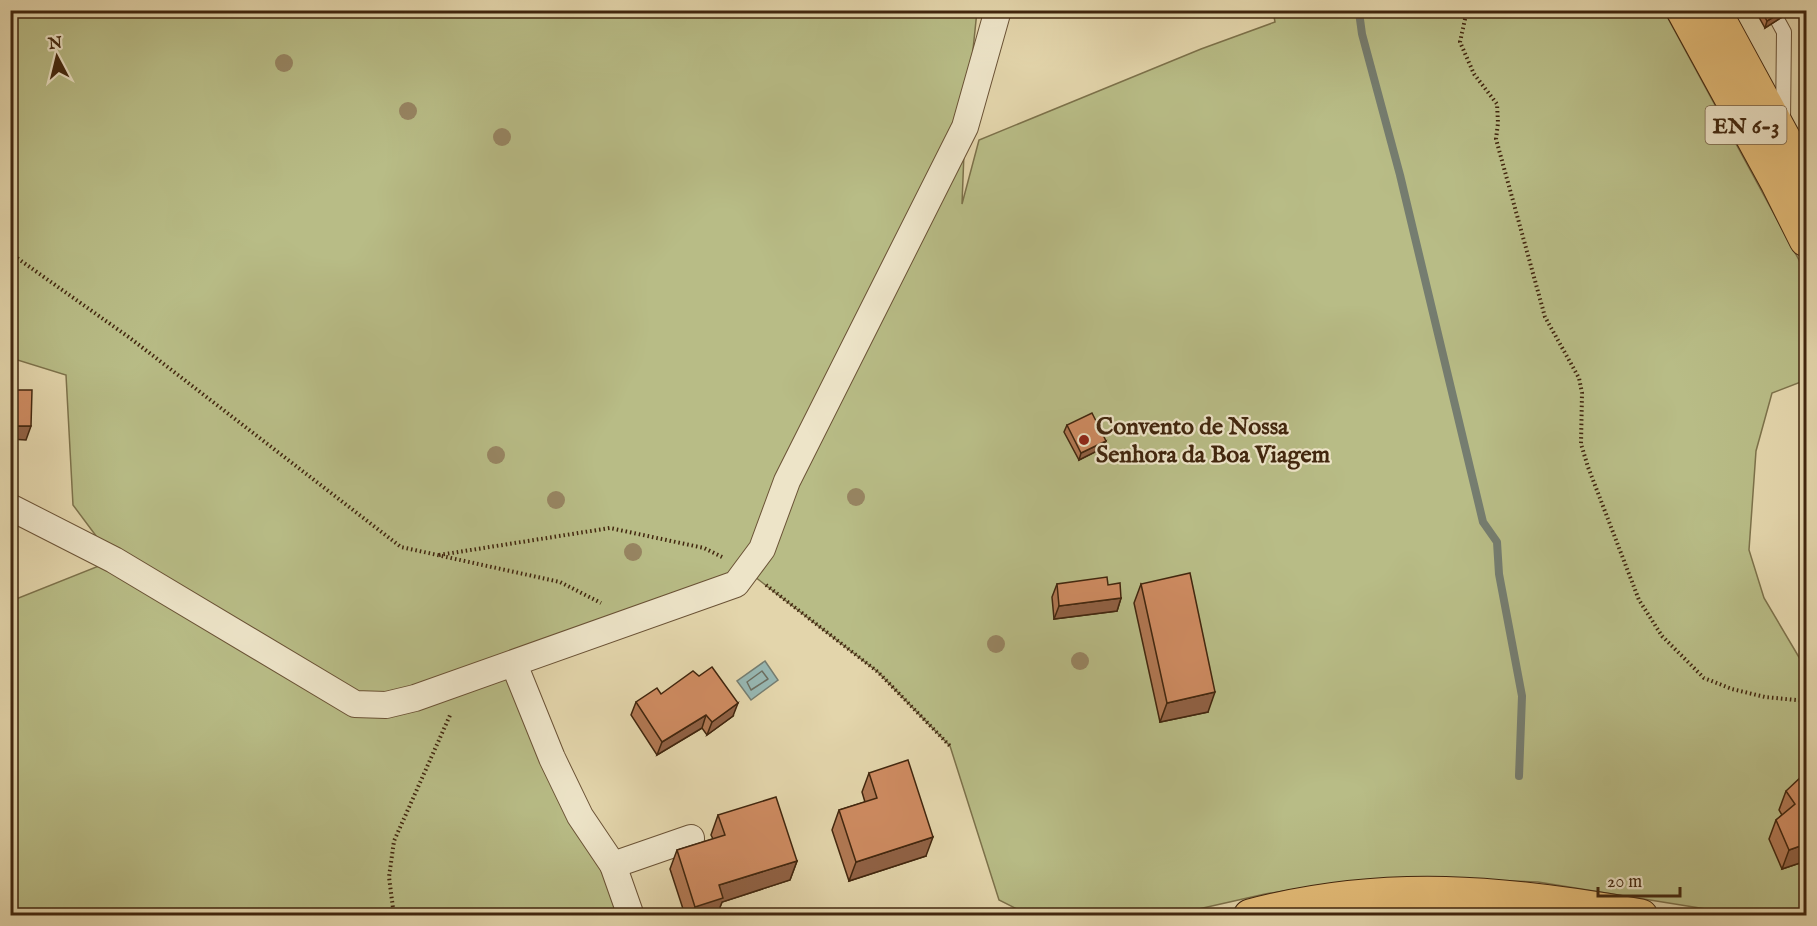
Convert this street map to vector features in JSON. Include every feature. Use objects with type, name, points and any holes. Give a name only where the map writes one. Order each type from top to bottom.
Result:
[{"type":"main road","name":"EN 6-3","points":[[1683,10],[1806,240]]},
{"type":"main road","name":"EN 6-3","points":[[1714,10],[1806,179]]},
{"type":"main road","points":[[1250,915],[1341,896],[1426,892],[1480,893],[1641,915]]},
{"type":"street","points":[[10,507],[114,560],[355,704],[386,705],[415,698],[736,584],[762,549],[787,481],[965,127],[998,10]]},
{"type":"street","points":[[514,664],[552,758],[580,816],[613,865],[630,915]]},
{"type":"street","points":[[613,865],[691,838]]},
{"type":"lane","points":[[1772,10],[1784,32],[1783,135]]},
{"type":"path","points":[[1467,10],[1460,42],[1474,74],[1497,104],[1496,139],[1545,316],[1579,378],[1582,393],[1581,444],[1639,600],[1662,636],[1704,678],[1732,689],[1765,697],[1806,701]]},
{"type":"path","points":[[10,253],[130,338],[401,547],[560,582],[637,621]]},
{"type":"path","points":[[393,915],[389,877],[394,841],[450,714],[475,677]]},
{"type":"green space","points":[[10,11],[977,11],[965,127],[962,204],[979,140],[1201,49],[1275,22],[1273,11],[1664,11],[1799,260],[1806,281],[1806,380],[1772,393],[1756,451],[1749,550],[1764,598],[1806,669],[1806,915],[1737,914],[1538,882],[1414,878],[1315,886],[1265,894],[1172,915],[1029,915],[999,900],[950,746],[878,672],[746,570],[514,664],[631,915],[11,915],[11,601],[114,560],[73,505],[66,375],[11,358]]},
{"type":"water","points":[[765,661],[778,680],[751,700],[737,681]]},
{"type":"building","points":[[1761,10],[1785,10],[1767,21]]},
{"type":"building","points":[[10,390],[32,390],[31,426],[10,426]]},
{"type":"building","points":[[1092,413],[1106,441],[1081,453],[1067,425]]},
{"type":"building","points":[[1190,573],[1215,692],[1167,703],[1141,584]]},
{"type":"building","points":[[1107,577],[1108,585],[1120,583],[1121,598],[1059,606],[1057,584]]},
{"type":"building","points":[[712,667],[738,703],[712,722],[706,715],[662,742],[636,702],[657,688],[661,694],[693,671],[699,676]]},
{"type":"building","points":[[908,760],[933,837],[856,862],[839,810],[877,798],[869,773]]},
{"type":"building","points":[[1802,776],[1806,782],[1806,844],[1789,850],[1776,820],[1795,804],[1786,791]]},
{"type":"building","points":[[776,797],[797,861],[719,885],[723,898],[695,907],[677,850],[725,835],[718,815]]},
{"type":"waterway","points":[[1359,12],[1362,34],[1400,175],[1483,522],[1497,542],[1499,574],[1522,696],[1519,776]]},
{"type":"place","name":"Convento de Nossa Senhora da Boa Viagem","points":[[1084,440]]}]
